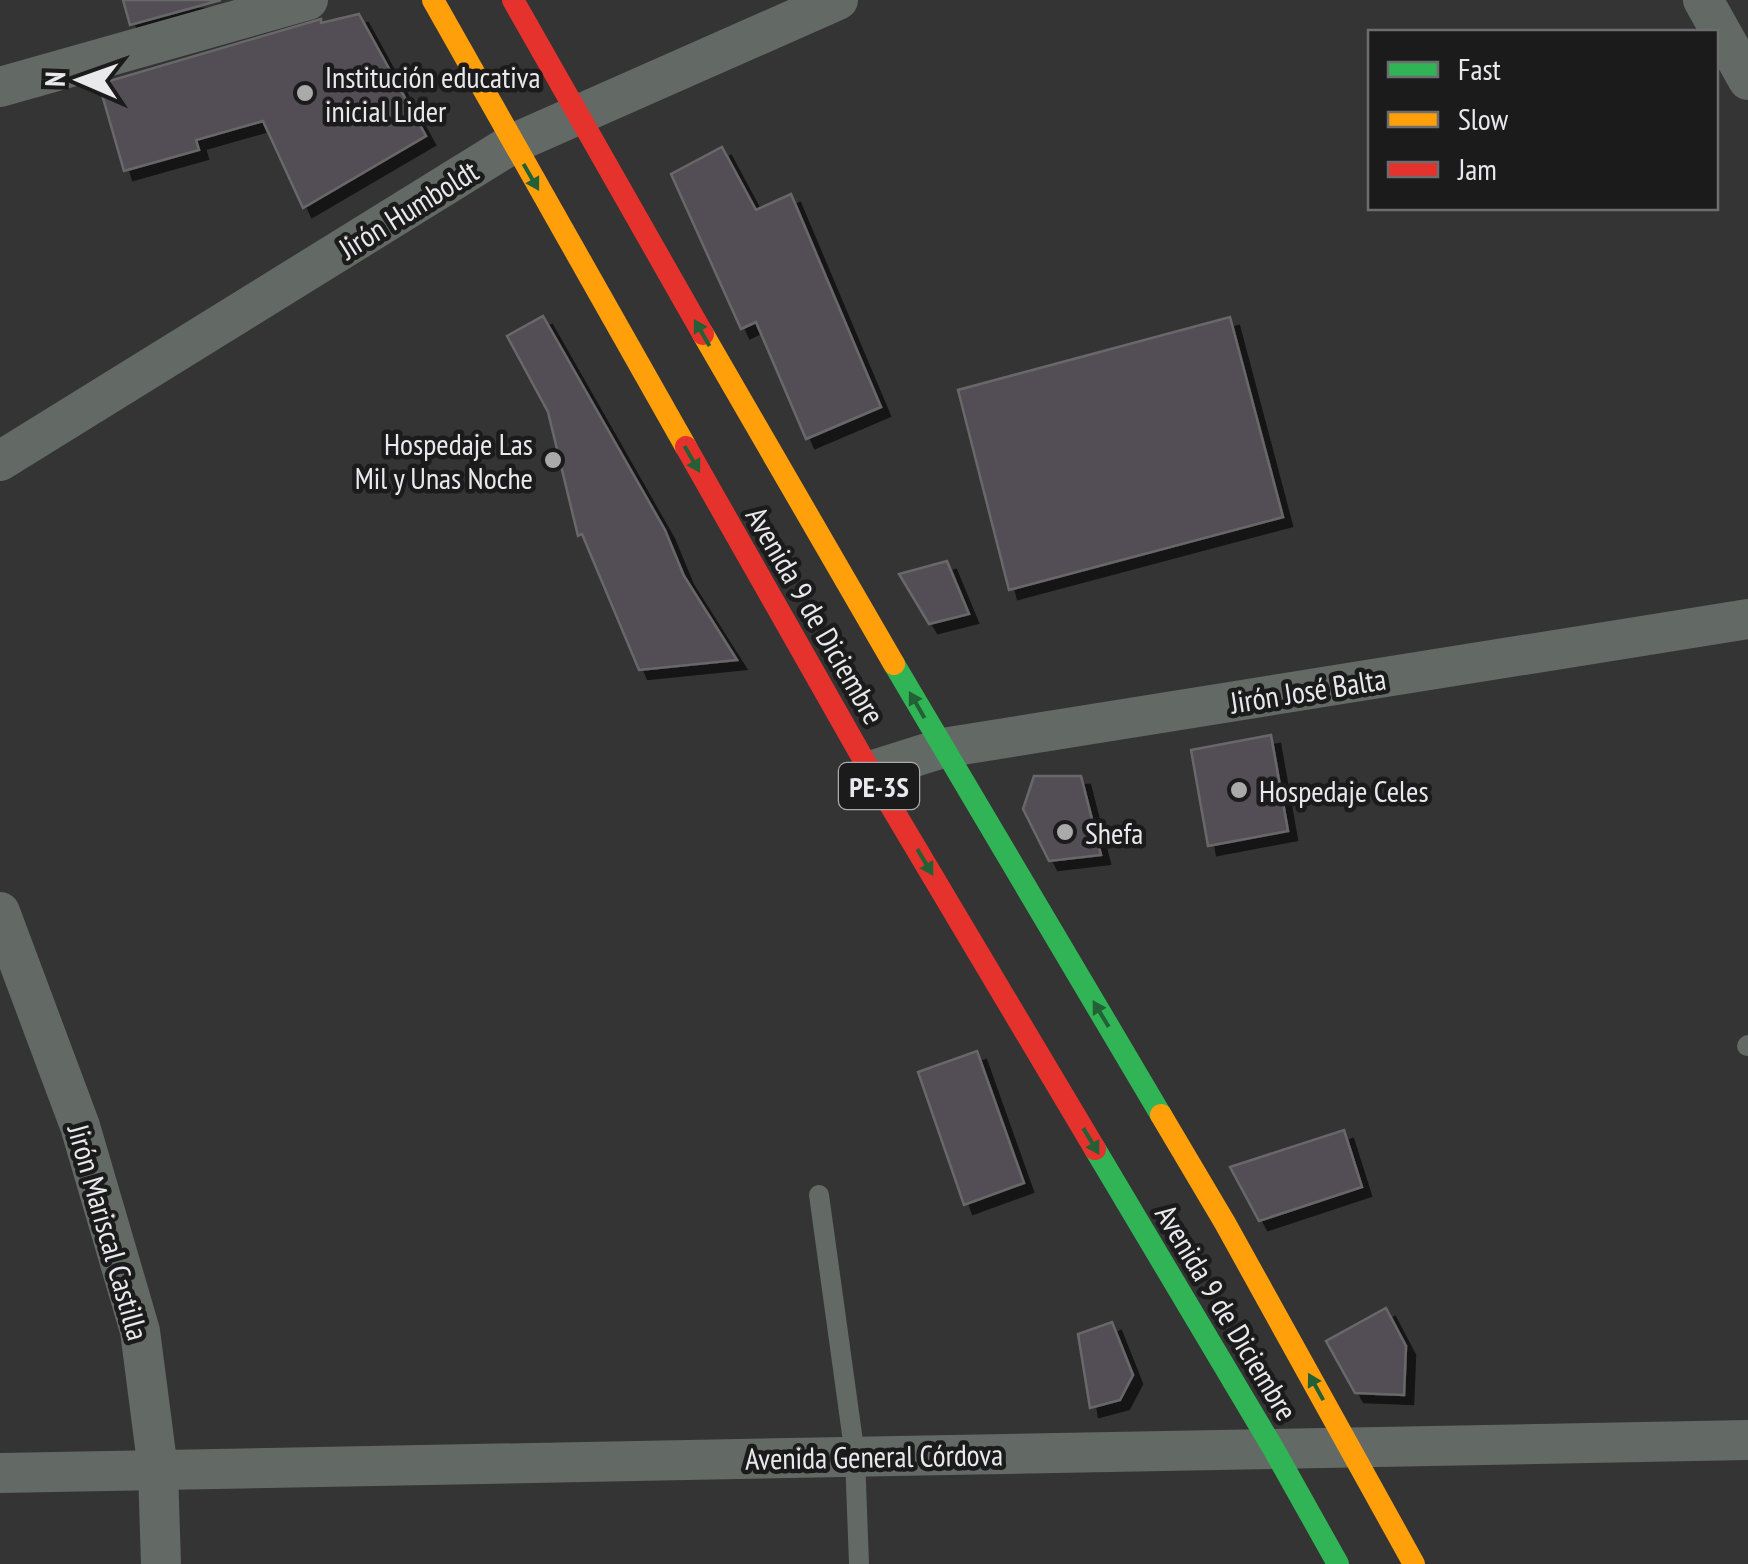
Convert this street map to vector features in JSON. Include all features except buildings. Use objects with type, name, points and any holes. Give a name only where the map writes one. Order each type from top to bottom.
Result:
[{"type":"main road","name":"Avenida 9 de Diciembre","points":[[433,0],[870,771],[1338,1564]]},
{"type":"main road","name":"Avenida 9 de Diciembre","points":[[513,0],[576,116],[942,748],[1225,1223],[1414,1564]]},
{"type":"street","points":[[0,87],[308,0]]},
{"type":"street","name":"Jirón Humboldt","points":[[0,461],[512,144],[838,0]]},
{"type":"street","points":[[1703,0],[1748,80]]},
{"type":"street","name":"Jirón José Balta","points":[[870,771],[942,748],[1748,619]]},
{"type":"street","name":"Jirón Mariscal Castilla","points":[[0,912],[80,1126],[140,1331],[158,1470],[161,1564]]},
{"type":"street","name":"Avenida General Córdova","points":[[0,1473],[1748,1440]]},
{"type":"lane","points":[[819,1195],[855,1456],[859,1564]]},
{"type":"traffic: fast","points":[[894,664],[1161,1115]]},
{"type":"traffic: fast","points":[[1095,1149],[1338,1564]]},
{"type":"traffic: slow","points":[[433,0],[686,447]]},
{"type":"traffic: slow","points":[[703,334],[894,664]]},
{"type":"traffic: slow","points":[[1161,1115],[1414,1564]]},
{"type":"traffic: jam","points":[[513,0],[703,334]]},
{"type":"traffic: jam","points":[[686,447],[870,771],[1095,1149]]},
{"type":"place","name":"Institución educativa inicial Lider","points":[[305,93]]},
{"type":"place","name":"Hospedaje Las Mil y Unas Noche","points":[[553,460]]},
{"type":"place","name":"Hospedaje Celes","points":[[1239,790]]},
{"type":"place","name":"Shefa","points":[[1065,832]]}]
